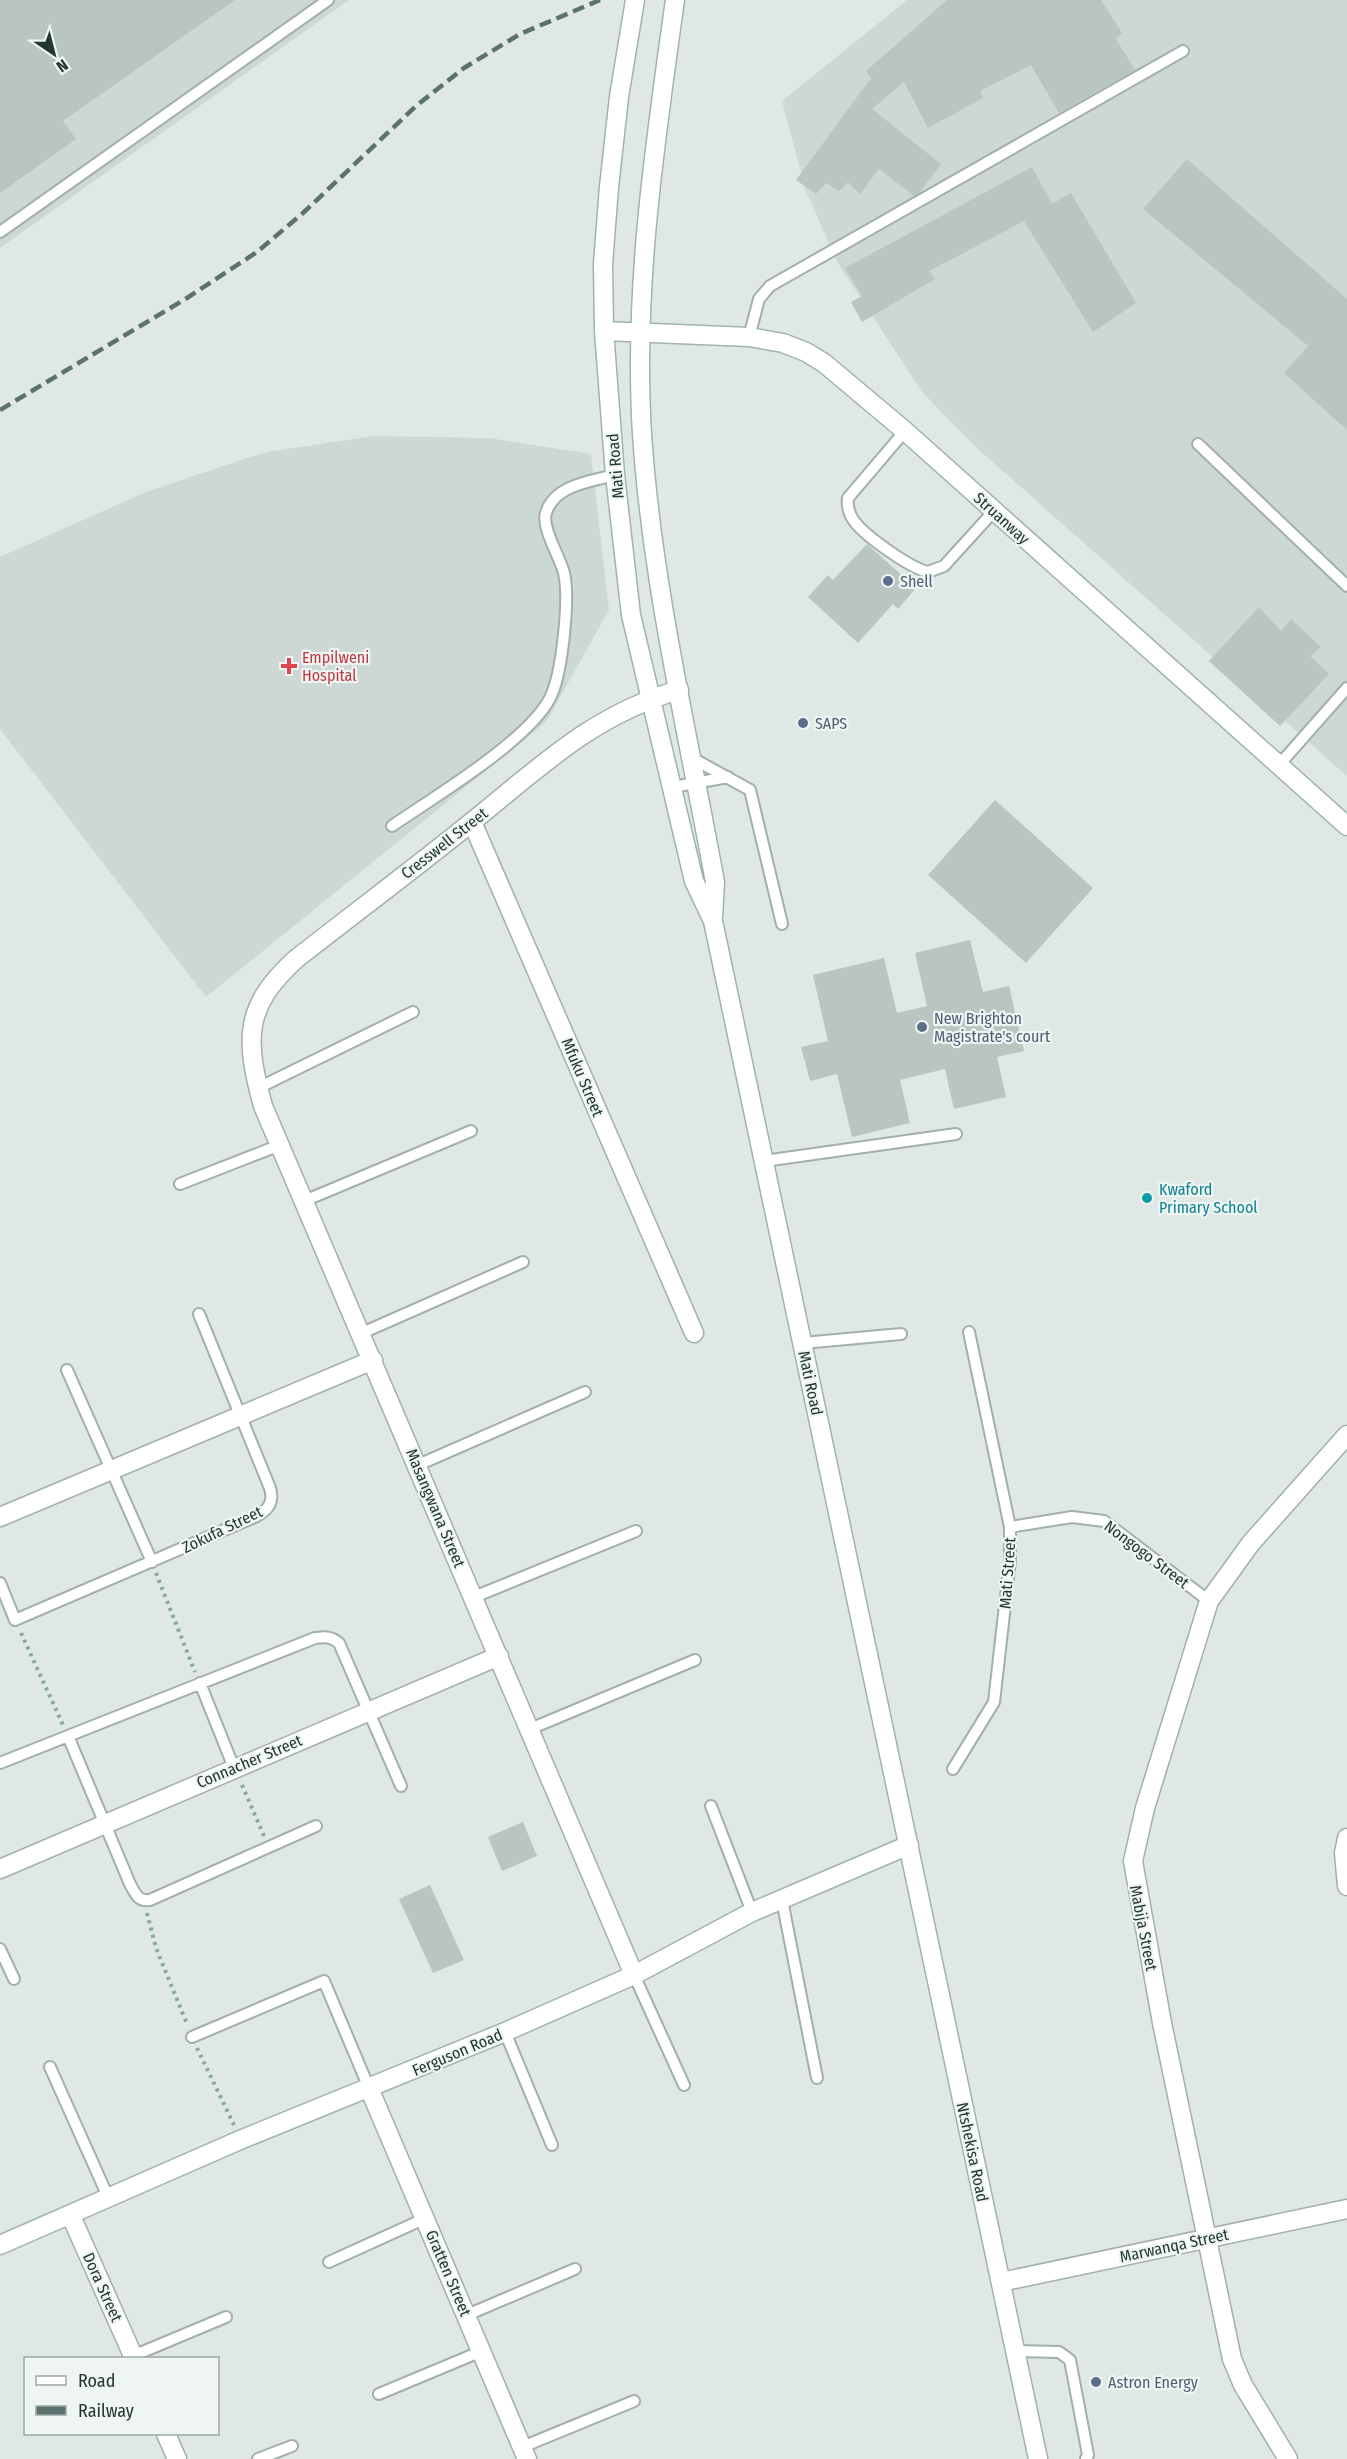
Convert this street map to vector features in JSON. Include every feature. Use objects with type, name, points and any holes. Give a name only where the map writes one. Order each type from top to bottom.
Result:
[{"type":"street","name":"Mati Road","points":[[635,0],[619,97],[603,264],[604,331],[615,475],[631,615],[694,881],[713,921],[909,1845]]},
{"type":"street","name":"Mati Road","points":[[675,0],[650,187],[640,331],[646,478],[658,573],[715,882],[713,921]]},
{"type":"street","name":"Struanway","points":[[604,331],[749,337],[783,343],[814,357],[905,431],[1347,826]]},
{"type":"street","name":"Cresswell Street","points":[[250,1038],[261,998],[278,975],[544,763],[602,721],[651,698],[679,690]]},
{"type":"street","name":"Mfuku Street","points":[[472,822],[694,1333]]},
{"type":"street","name":"Masangwana Street","points":[[250,1038],[258,1088],[280,1144],[634,1975]]},
{"type":"street","points":[[0,1518],[373,1360]]},
{"type":"street","name":"Mabija Street","points":[[1288,2459],[1243,2385],[1234,2365],[1161,2023],[1133,1862],[1145,1808],[1209,1601],[1251,1543],[1347,1435]]},
{"type":"street","name":"Connacher Street","points":[[0,1869],[499,1656]]},
{"type":"street","points":[[1347,1838],[1344,1853],[1347,1886]]},
{"type":"street","name":"Ferguson Road","points":[[0,2245],[71,2216],[240,2140],[505,2032],[634,1975],[752,1912],[909,1845]]},
{"type":"street","name":"Ntshekisa Road","points":[[909,1845],[1038,2459]]},
{"type":"street","name":"Gratten Street","points":[[369,2088],[525,2453]]},
{"type":"street","name":"Marwanqa Street","points":[[1001,2282],[1347,2209]]},
{"type":"street","name":"Dora Street","points":[[71,2216],[132,2357]]},
{"type":"street","points":[[167,2435],[177,2459]]},
{"type":"lane","points":[[0,232],[328,0]]},
{"type":"lane","points":[[749,337],[759,298],[770,286],[1183,51]]},
{"type":"lane","points":[[905,431],[848,498],[849,511],[858,526],[915,567],[928,572],[944,566],[994,511]]},
{"type":"lane","points":[[1198,444],[1347,586]]},
{"type":"lane","points":[[392,826],[513,740],[532,723],[550,698],[557,679],[566,584],[559,557],[545,524],[546,512],[555,499],[572,486],[615,475]]},
{"type":"lane","points":[[1279,765],[1347,688]]},
{"type":"lane","points":[[692,758],[747,787],[752,794],[782,924]]},
{"type":"lane","points":[[673,787],[729,777]]},
{"type":"lane","points":[[258,1088],[413,1012]]},
{"type":"lane","points":[[304,1201],[471,1131]]},
{"type":"lane","points":[[764,1161],[956,1134]]},
{"type":"lane","points":[[180,1184],[280,1144]]},
{"type":"lane","points":[[362,1333],[523,1262]]},
{"type":"lane","name":"Zokufa Street","points":[[15,1620],[256,1516],[271,1504],[273,1497],[270,1488],[199,1314]]},
{"type":"lane","name":"Mati Street","points":[[953,1769],[994,1702],[1010,1561],[1010,1527],[969,1332]]},
{"type":"lane","points":[[803,1343],[901,1334]]},
{"type":"lane","points":[[67,1371],[152,1562]]},
{"type":"lane","points":[[418,1465],[585,1392]]},
{"type":"lane","name":"Nongogo Street","points":[[1010,1527],[1072,1516],[1104,1521],[1209,1601]]},
{"type":"lane","points":[[474,1597],[636,1531]]},
{"type":"lane","points":[[0,1583],[15,1620]]},
{"type":"lane","points":[[0,1763],[315,1638],[330,1637],[339,1644],[401,1786]]},
{"type":"lane","points":[[530,1729],[695,1660]]},
{"type":"lane","points":[[200,1683],[234,1768]]},
{"type":"lane","points":[[68,1736],[135,1895],[144,1901],[316,1826]]},
{"type":"lane","points":[[711,1806],[752,1912]]},
{"type":"lane","points":[[782,1900],[817,2078]]},
{"type":"lane","points":[[0,1949],[14,1979]]},
{"type":"lane","points":[[634,1975],[684,2085]]},
{"type":"lane","points":[[192,2037],[324,1981],[369,2088]]},
{"type":"lane","points":[[505,2032],[552,2145]]},
{"type":"lane","points":[[50,2067],[109,2199]]},
{"type":"lane","points":[[329,2262],[426,2218]]},
{"type":"lane","points":[[467,2315],[575,2269]]},
{"type":"lane","points":[[134,2357],[226,2317]]},
{"type":"lane","points":[[379,2394],[482,2351]]},
{"type":"lane","points":[[1015,2351],[1059,2352],[1070,2360],[1088,2455],[1086,2459]]},
{"type":"lane","points":[[525,2453],[634,2401]]},
{"type":"lane","points":[[258,2459],[292,2446]]},
{"type":"path","points":[[152,1562],[200,1683]]},
{"type":"path","points":[[15,1620],[68,1736]]},
{"type":"path","points":[[234,1768],[269,1847]]},
{"type":"path","points":[[144,1901],[156,1948],[192,2037],[240,2140]]},
{"type":"shaded area","points":[[0,0],[349,0],[0,248]]},
{"type":"shaded area","points":[[907,0],[1347,0],[1347,776],[979,450],[922,392],[836,260],[806,191],[782,101]]},
{"type":"shaded area","name":"Empilweni Hospital","points":[[374,436],[489,438],[591,454],[609,610],[546,722],[206,997],[0,729],[0,557],[146,492],[266,452]]},
{"type":"building","points":[[0,0],[235,0],[63,121],[76,139],[0,193]]},
{"type":"building","points":[[947,0],[1101,0],[1122,33],[1116,39],[1135,70],[1059,113],[1031,65],[980,91],[983,98],[928,128],[904,82],[872,109],[941,164],[920,192],[914,196],[879,169],[860,194],[848,182],[839,191],[826,183],[816,194],[796,180],[871,78],[866,71]]},
{"type":"building","points":[[1187,159],[1347,299],[1347,430],[1284,373],[1308,346],[1143,209]]},
{"type":"building","points":[[1032,167],[1052,204],[1071,193],[1136,303],[1093,332],[1024,221],[929,271],[935,279],[862,322],[851,302],[862,296],[845,268]]},
{"type":"building","points":[[867,544],[916,588],[898,609],[893,604],[858,643],[808,597],[828,575],[833,580]]},
{"type":"building","points":[[1259,607],[1281,631],[1291,619],[1321,647],[1310,656],[1329,674],[1280,726],[1209,661]]},
{"type":"building","points":[[995,800],[1093,888],[1026,963],[928,875]]},
{"type":"building","name":"New Brighton Magistrate's court","points":[[970,940],[983,992],[1009,986],[1024,1051],[997,1057],[1006,1097],[954,1109],[945,1069],[900,1080],[910,1123],[852,1137],[837,1074],[810,1081],[801,1047],[828,1041],[813,975],[884,958],[897,1013],[927,1006],[915,953]]},
{"type":"building","points":[[523,1822],[537,1856],[502,1871],[488,1837]]},
{"type":"building","points":[[430,1885],[464,1960],[433,1973],[399,1899]]},
{"type":"railway","points":[[0,410],[187,298],[257,252],[303,213],[416,106],[464,68],[520,34],[600,0]]},
{"type":"place","name":"Shell","points":[[888,581]]},
{"type":"place","name":"Empilweni Hospital","points":[[289,666]]},
{"type":"place","name":"SAPS","points":[[803,723]]},
{"type":"place","name":"New Brighton Magistrate's court","points":[[922,1027]]},
{"type":"place","name":"Kwaford Primary School","points":[[1147,1198]]},
{"type":"place","name":"Astron Energy","points":[[1096,2382]]}]
